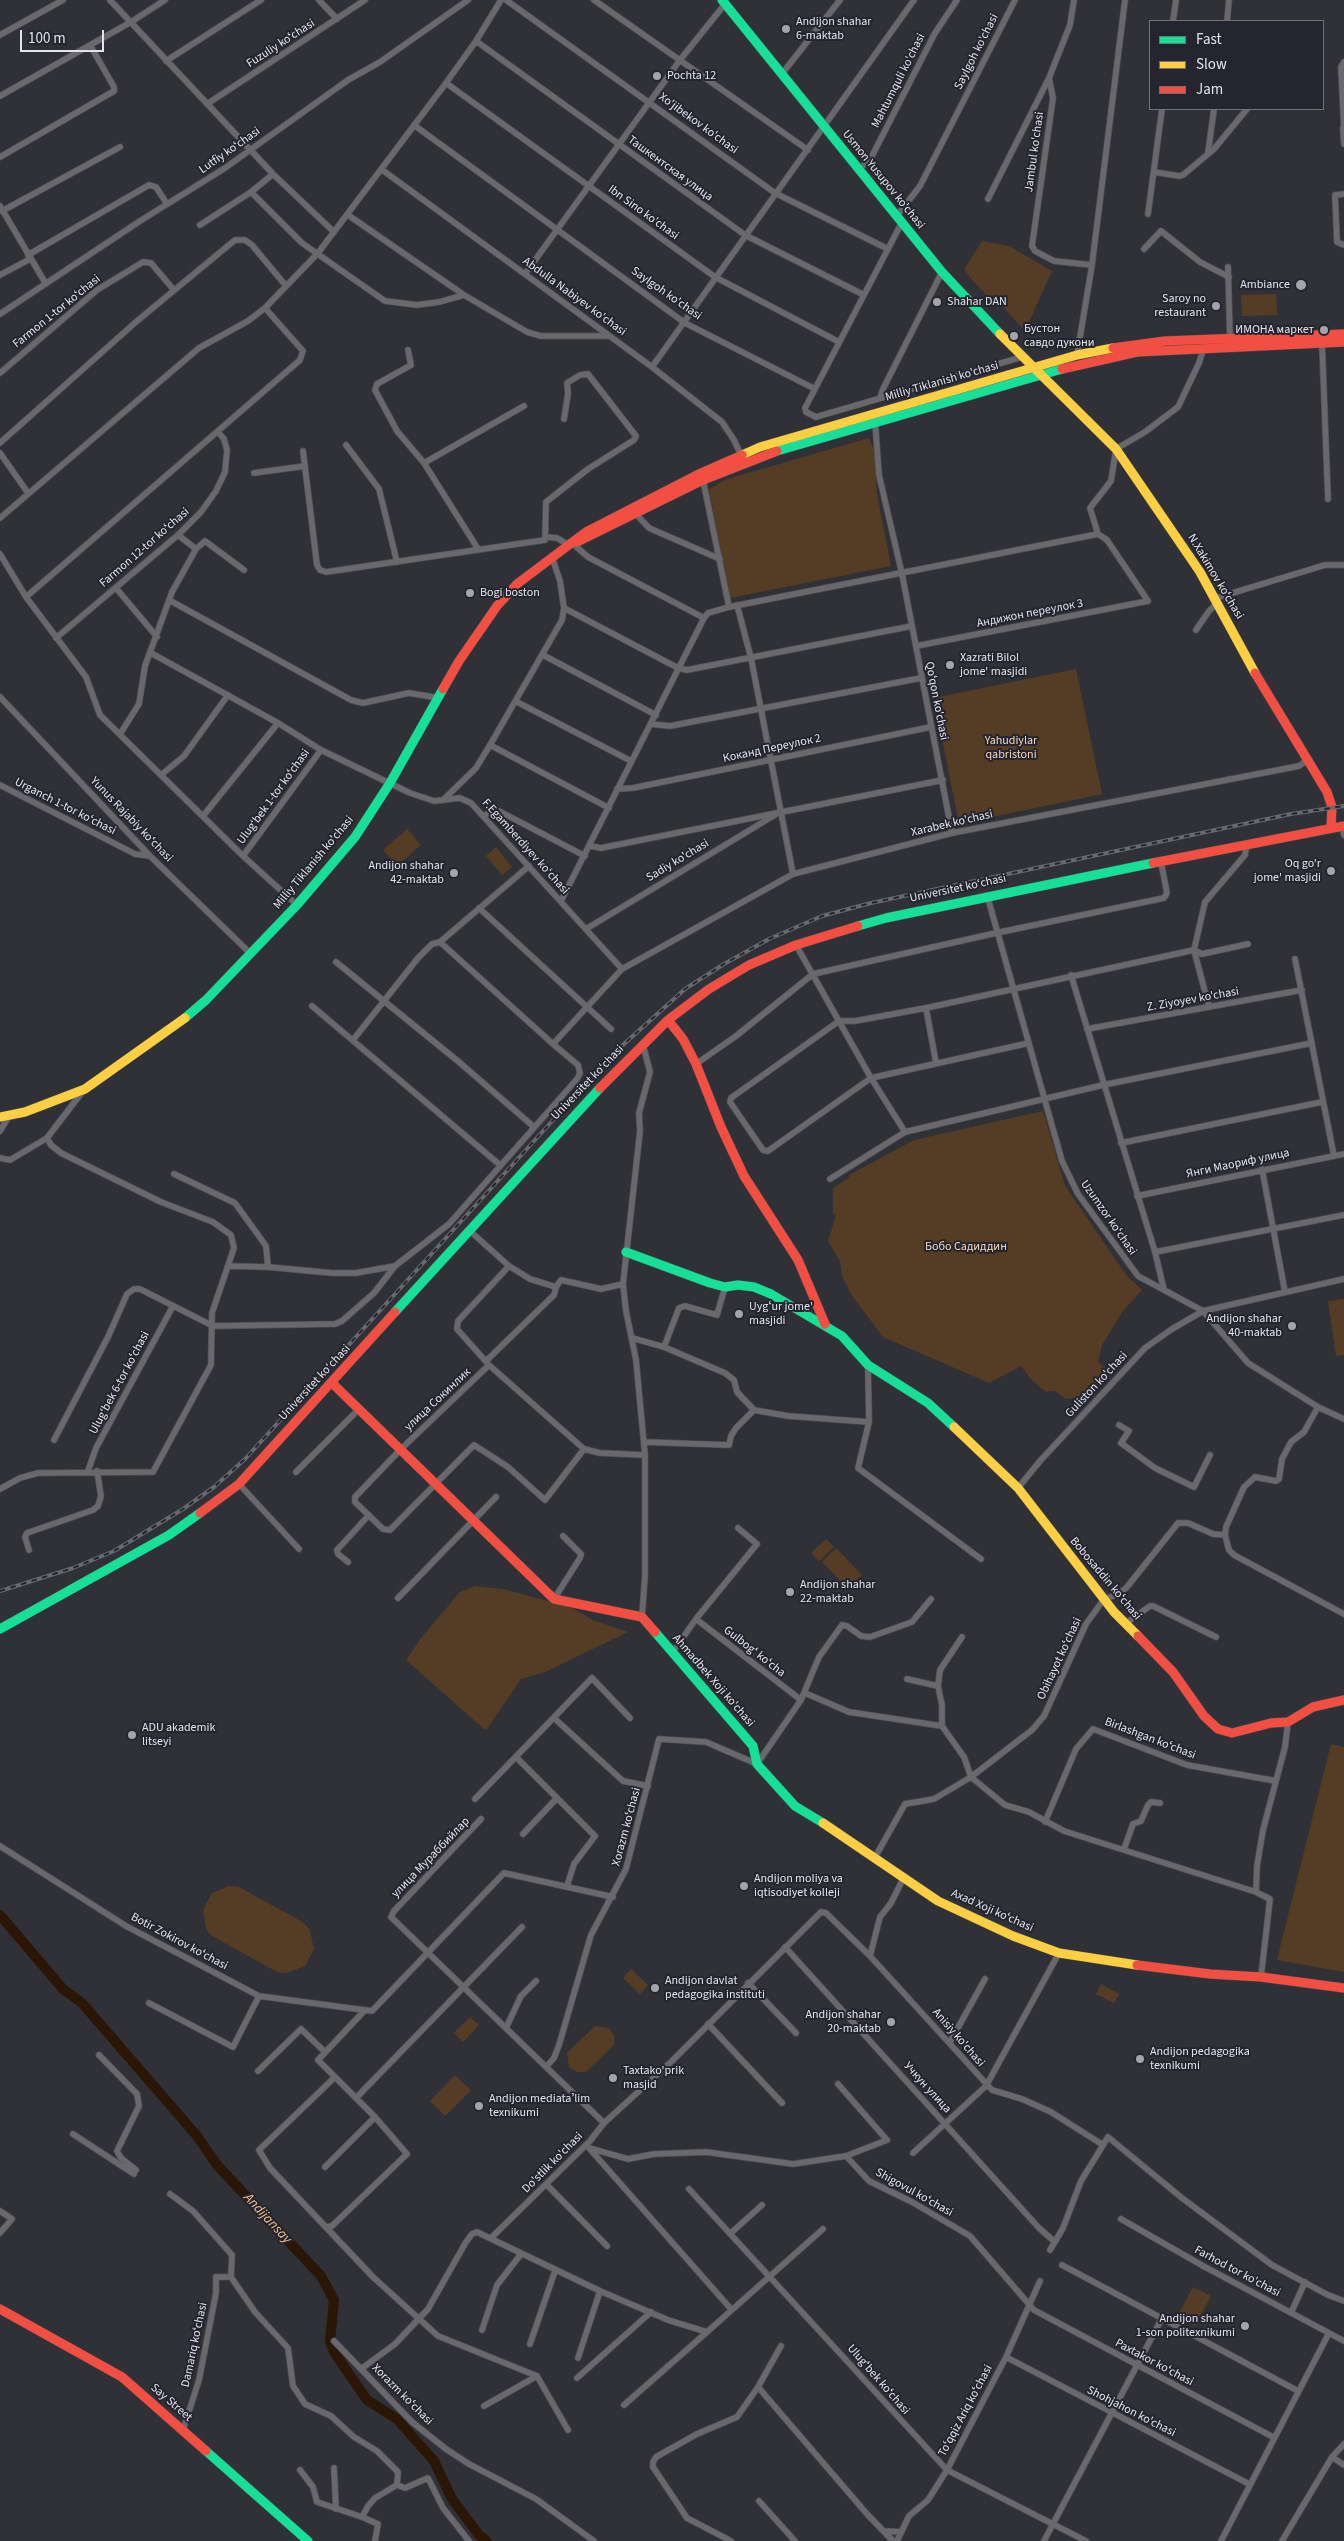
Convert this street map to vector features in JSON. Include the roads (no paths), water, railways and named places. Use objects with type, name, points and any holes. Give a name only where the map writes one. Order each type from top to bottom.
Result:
[{"type":"main road","name":"Usmon Yusupov ko'chasi","points":[[724,2],[898,220],[942,272],[1032,368]]},
{"type":"main road","name":"Milliy Tiklanish ko'chasi","points":[[4,1116],[25,1112],[85,1089],[180,1022],[206,1000],[297,904],[355,837],[390,783],[459,661],[496,606],[517,584],[586,532],[741,455],[875,418],[1041,377],[1079,364],[1137,352],[1204,347],[1230,338],[1344,334]]},
{"type":"main road","name":"Milliy Tiklanish ko'chasi","points":[[571,544],[590,538],[703,480],[766,454],[1077,355],[1140,343],[1344,342]]},
{"type":"main road","name":"N.Xakimov koʻchasi","points":[[1032,368],[1075,406],[1116,449],[1217,600],[1250,666],[1327,792],[1332,807],[1331,827]]},
{"type":"main road","name":"Universitet kо‘chasi","points":[[0,1629],[61,1597],[169,1535],[239,1484],[576,1113],[643,1044],[668,1020],[709,990],[750,965],[796,945],[886,918],[987,895],[1343,826]]},
{"type":"main road","points":[[668,1020],[683,1038],[696,1064],[721,1127],[744,1176],[798,1260],[825,1324]]},
{"type":"main road","name":"Bobosaddin koʻchasi","points":[[626,1252],[676,1272],[725,1287],[738,1285],[754,1287],[825,1324],[842,1336],[868,1365],[928,1403],[1018,1488],[1104,1599],[1125,1624],[1173,1672],[1204,1716],[1218,1729],[1232,1733],[1271,1723],[1288,1722],[1313,1707],[1344,1700]]},
{"type":"main road","points":[[332,1383],[554,1599],[642,1617]]},
{"type":"main road","name":"Ahmadbek Xoji ko'chasi","points":[[642,1617],[753,1746],[757,1764]]},
{"type":"main road","name":"Axad Xoji koʻchasi","points":[[757,1764],[795,1806],[841,1834],[874,1860],[903,1879],[967,1915],[1059,1953],[1092,1960],[1210,1974],[1261,1977]]},
{"type":"main road","points":[[1261,1977],[1344,1988]]},
{"type":"main road","name":"Say Street","points":[[0,2309],[122,2377],[308,2541]]},
{"type":"street","points":[[0,35],[63,0]]},
{"type":"street","points":[[110,0],[272,174],[334,232]]},
{"type":"street","points":[[0,96],[131,22],[165,0]]},
{"type":"street","points":[[166,62],[261,0]]},
{"type":"street","points":[[319,0],[337,19]]},
{"type":"street","name":"Fuzuliy koʻchasi","points":[[207,104],[365,0]]},
{"type":"street","name":"Lutfiy koʻchasi","points":[[0,314],[167,204],[232,164],[250,149],[468,0]]},
{"type":"street","points":[[0,518],[199,348],[248,321],[265,308],[318,253],[348,215],[446,83],[502,0]]},
{"type":"street","name":"Xo'jibekov ko'chasi","points":[[506,0],[775,193],[888,249]]},
{"type":"street","points":[[594,0],[808,150]]},
{"type":"street","points":[[781,75],[840,0]]},
{"type":"street","points":[[652,367],[914,0]]},
{"type":"street","name":"Mahtumquli ko'chasi","points":[[859,170],[872,156],[935,33],[957,0]]},
{"type":"street","name":"Saylgoh ko'chasi","points":[[414,125],[685,322],[815,389],[888,249],[898,220],[920,186],[1015,0]]},
{"type":"street","name":"Jambul ko'chasi","points":[[1074,0],[1070,25],[1049,78],[1053,98],[1032,246],[1035,251],[1054,261],[1092,266]]},
{"type":"street","points":[[1077,355],[1092,266],[1125,0]]},
{"type":"street","points":[[1173,20],[1176,0]]},
{"type":"street","points":[[1227,20],[1229,0]]},
{"type":"street","points":[[525,274],[724,2]]},
{"type":"street","name":"Ташкентская улица","points":[[476,41],[745,235],[864,295]]},
{"type":"street","points":[[0,157],[113,92],[114,87],[90,45]]},
{"type":"street","points":[[1344,62],[1341,67],[1344,144]]},
{"type":"street","points":[[988,198],[1049,78]]},
{"type":"street","name":"Ibn Sino ko'chasi","points":[[446,83],[715,277],[839,342]]},
{"type":"street","points":[[1148,214],[1162,110]]},
{"type":"street","points":[[1208,153],[1214,110]]},
{"type":"street","points":[[1154,172],[1181,176],[1208,153],[1246,110]]},
{"type":"street","points":[[46,284],[2,212],[120,147]]},
{"type":"street","name":"Abdulla Nabiyev ko'chasi","points":[[381,169],[652,367],[722,422],[741,455]]},
{"type":"street","points":[[200,225],[251,192],[272,174]]},
{"type":"street","points":[[0,276],[149,185],[156,187],[167,204]]},
{"type":"street","points":[[251,192],[302,243],[385,301],[417,305],[439,302],[464,294]]},
{"type":"street","points":[[1344,194],[1335,195],[1338,242],[1344,245]]},
{"type":"street","points":[[348,215],[464,294],[527,332],[541,336],[609,336]]},
{"type":"street","points":[[1144,249],[1161,231],[1200,262],[1229,277]]},
{"type":"street","points":[[0,442],[174,290],[239,238],[252,245],[286,286]]},
{"type":"street","name":"Farmon 1-tor koʻchasi","points":[[0,373],[97,290],[143,262],[151,263],[174,290]]},
{"type":"street","points":[[1228,267],[1230,338]]},
{"type":"street","points":[[880,398],[942,272]]},
{"type":"street","points":[[26,597],[218,432],[303,356],[303,351],[265,308]]},
{"type":"street","points":[[1322,342],[1328,499]]},
{"type":"street","points":[[561,901],[678,668],[704,618],[710,612],[737,605],[1098,534],[1090,508],[1110,481],[1116,449],[1145,432],[1178,407],[1186,394],[1204,347]]},
{"type":"street","points":[[408,350],[412,365],[377,384],[375,390],[397,431],[424,463],[478,549]]},
{"type":"street","points":[[815,389],[804,408],[808,414],[816,417],[1022,357]]},
{"type":"street","points":[[303,451],[317,565],[320,570],[326,572],[478,549],[542,542],[546,537],[546,502],[588,470],[634,440],[636,436],[588,374],[580,375],[567,384],[568,394],[564,420]]},
{"type":"street","points":[[424,463],[524,406]]},
{"type":"street","name":"Qoʻqon ko'chasi","points":[[875,418],[878,474],[902,574],[952,833]]},
{"type":"street","name":"Farmon 12-tor koʻchasi","points":[[56,638],[178,535],[201,512],[222,480],[227,450],[224,439],[218,432]]},
{"type":"street","points":[[346,444],[379,489],[398,562]]},
{"type":"street","points":[[0,453],[28,493]]},
{"type":"street","points":[[254,473],[305,466]]},
{"type":"street","points":[[703,480],[729,607]]},
{"type":"street","points":[[636,514],[649,528],[720,559]]},
{"type":"street","name":"Андижон переулок 3","points":[[916,646],[1148,601],[1107,540],[1098,534]]},
{"type":"street","points":[[178,535],[196,549]]},
{"type":"street","points":[[546,537],[557,538],[571,544],[588,557],[704,618]]},
{"type":"street","points":[[120,734],[139,704],[145,666],[169,600],[179,576],[196,549],[205,541],[244,570]]},
{"type":"street","points":[[0,554],[26,597],[86,677],[100,715],[243,856],[297,904]]},
{"type":"street","points":[[444,800],[476,768],[517,702],[562,620],[564,608],[560,581],[552,557]]},
{"type":"street","points":[[1196,630],[1217,600],[1325,565],[1344,565]]},
{"type":"street","points":[[116,588],[157,637]]},
{"type":"street","points":[[169,600],[351,700],[363,703],[410,693],[438,698]]},
{"type":"street","points":[[737,605],[751,658],[793,874]]},
{"type":"street","points":[[564,608],[678,668],[695,670],[912,626]]},
{"type":"street","name":"F.Egamberdiyev kо‘chasi","points":[[151,653],[228,695],[321,750],[390,783],[428,800],[465,799],[484,816],[622,969]]},
{"type":"street","points":[[542,655],[656,715]]},
{"type":"street","points":[[651,724],[670,726],[922,678]]},
{"type":"street","points":[[162,775],[184,756],[228,695]]},
{"type":"street","name":"Yunus Rajabiy koʻchasi","points":[[0,697],[150,856],[251,954]]},
{"type":"street","points":[[517,702],[632,761]]},
{"type":"street","points":[[203,816],[278,724]]},
{"type":"street","name":"Коканд Πереулок 2","points":[[617,789],[633,788],[931,727]]},
{"type":"street","points":[[490,745],[609,808]]},
{"type":"street","name":"Ulug‘bek 1-tor koʻchasi","points":[[243,856],[321,750]]},
{"type":"street","name":"Xarabek ko'chasi","points":[[553,1044],[622,969],[793,874],[952,833],[1299,766],[1308,759]]},
{"type":"street","points":[[590,846],[601,848],[943,780]]},
{"type":"street","name":"Urganch 1-tor koʻchasi","points":[[0,785],[135,854],[150,856]]},
{"type":"street","points":[[484,816],[495,808],[585,856]]},
{"type":"street","name":"Sadiy ko'chasi","points":[[586,929],[782,811]]},
{"type":"street","points":[[1343,826],[1344,836]]},
{"type":"street","points":[[1209,1007],[1194,950],[1205,902],[1245,855],[1247,844]]},
{"type":"street","points":[[696,1064],[736,1036],[813,974],[996,932],[1164,898],[1167,893],[1161,862]]},
{"type":"street","points":[[353,1040],[418,958],[432,944],[440,942],[529,866]]},
{"type":"street","name":"Uzumzor koʻchasi","points":[[987,895],[1012,990],[1062,1161],[1078,1194],[1135,1273],[1203,1311],[1248,1362],[1318,1407],[1344,1419]]},
{"type":"street","points":[[479,908],[611,1029]]},
{"type":"street","points":[[54,1440],[108,1337],[127,1294],[134,1289],[140,1289],[213,1326],[335,1324],[342,1321],[374,1293],[395,1266],[449,1224],[580,1073],[578,1066],[440,942]]},
{"type":"street","points":[[1028,1043],[871,1078],[768,1151],[762,1150],[730,1102],[731,1098],[839,1021],[855,1021],[926,1008],[1012,990],[1071,975],[1194,950],[1202,954],[1248,944]]},
{"type":"street","points":[[796,945],[871,1078],[905,1132]]},
{"type":"street","points":[[1295,959],[1334,1156]]},
{"type":"street","points":[[336,962],[534,1127]]},
{"type":"street","points":[[1071,975],[1155,1252],[1164,1290]]},
{"type":"street","name":"Z. Ziyoyev ko'chasi","points":[[1087,1029],[1302,990]]},
{"type":"street","points":[[312,1006],[500,1165]]},
{"type":"street","points":[[926,1008],[936,1063]]},
{"type":"street","points":[[830,1179],[905,1132],[1045,1101],[1103,1085],[1312,1043]]},
{"type":"street","points":[[642,1617],[645,1575],[645,1455],[636,1360],[626,1311],[623,1284],[640,1131],[639,1113],[650,1072],[643,1044]]},
{"type":"street","points":[[0,1158],[10,1160],[47,1138],[85,1089]]},
{"type":"street","points":[[1121,1143],[1322,1102]]},
{"type":"street","points":[[0,1131],[4,1116]]},
{"type":"street","points":[[0,1489],[20,1478],[38,1472],[97,1471],[149,1473],[156,1469],[211,1365],[212,1313],[235,1243],[234,1238],[227,1231],[213,1222],[161,1202],[61,1153],[51,1145],[47,1138]]},
{"type":"street","name":"Янги Маориф улица","points":[[1137,1196],[1262,1169],[1344,1154]]},
{"type":"street","points":[[1262,1169],[1285,1292]]},
{"type":"street","points":[[174,1174],[235,1203],[266,1246],[268,1267]]},
{"type":"street","points":[[1155,1252],[1344,1215]]},
{"type":"street","points":[[470,1231],[510,1266],[530,1279],[556,1287],[561,1280],[601,1289],[623,1284]]},
{"type":"street","points":[[228,1266],[356,1273],[395,1266]]},
{"type":"street","points":[[510,1266],[457,1324],[457,1329],[488,1363],[584,1449],[600,1453],[645,1455]]},
{"type":"street","name":"Guliston ko'chasi","points":[[1018,1488],[1040,1461],[1145,1348],[1203,1311],[1344,1279]]},
{"type":"street","name":"улица Сокинлик","points":[[370,1515],[355,1502],[355,1497],[554,1295],[556,1287]]},
{"type":"street","points":[[664,1347],[679,1308],[684,1306],[717,1315],[725,1287]]},
{"type":"street","name":"Ulug‘bek 6-tor koʻchasi","points":[[88,1471],[96,1448],[173,1306]]},
{"type":"street","points":[[632,1338],[664,1347],[725,1372],[734,1380],[737,1392],[754,1410],[788,1416],[869,1422]]},
{"type":"street","points":[[868,1365],[869,1422],[858,1468],[981,1559]]},
{"type":"street","points":[[1318,1407],[1304,1432],[1291,1442],[1282,1460],[1280,1479],[1276,1481],[1255,1477],[1244,1487],[1226,1527],[1225,1535],[1229,1550],[1234,1556],[1344,1614]]},
{"type":"street","points":[[296,1472],[360,1409]]},
{"type":"street","points":[[644,1442],[729,1445],[730,1436],[754,1410]]},
{"type":"street","points":[[1119,1424],[1129,1431],[1121,1443],[1142,1460],[1194,1487],[1210,1455]]},
{"type":"street","points":[[348,1562],[338,1554],[337,1550],[370,1515],[383,1529],[388,1530],[474,1445],[508,1467],[545,1500],[584,1449]]},
{"type":"street","points":[[29,1550],[25,1537],[27,1533],[93,1510],[98,1506],[101,1496],[97,1471]]},
{"type":"street","points":[[239,1484],[299,1549]]},
{"type":"street","points":[[398,1598],[496,1497]]},
{"type":"street","name":"Obihayot koʻchasi","points":[[874,1860],[905,1804],[934,1799],[971,1777],[1032,1730],[1044,1716],[1086,1624],[1104,1599],[1119,1594],[1127,1588],[1181,1522],[1213,1534],[1225,1535]]},
{"type":"street","points":[[672,1653],[696,1619],[756,1544],[738,1528]]},
{"type":"street","points":[[554,1599],[581,1554],[563,1536]]},
{"type":"street","points":[[757,1764],[801,1700],[819,1657],[842,1625],[847,1626],[862,1636],[870,1637],[912,1622],[932,1598]]},
{"type":"street","points":[[1125,1624],[1148,1607],[1153,1606],[1216,1637]]},
{"type":"street","name":"Gulbogʻ koʻcha","points":[[696,1619],[801,1700]]},
{"type":"street","points":[[962,1637],[940,1670],[938,1686],[942,1705],[942,1726],[964,1757],[971,1777],[1004,1806],[1029,1812],[1064,1832],[1124,1849],[1256,1892],[1270,1899],[1261,1977]]},
{"type":"street","points":[[475,1799],[592,1678],[630,1718]]},
{"type":"street","points":[[907,1679],[938,1686]]},
{"type":"street","points":[[805,1693],[849,1712],[942,1726]]},
{"type":"street","points":[[554,1718],[623,1781],[648,1786]]},
{"type":"street","points":[[1256,1892],[1257,1866],[1263,1830],[1285,1747],[1288,1722]]},
{"type":"street","name":"Birlashgan koʻchasi","points":[[1046,1822],[1076,1749],[1093,1728],[1187,1765],[1276,1781]]},
{"type":"street","name":"Xorazm koʻchasi","points":[[546,2067],[554,2058],[559,2045],[591,1935],[613,1897],[626,1869],[648,1786],[657,1742],[662,1738],[706,1742],[757,1764]]},
{"type":"street","points":[[516,1757],[595,1836],[574,1864],[567,1886]]},
{"type":"street","points":[[523,1834],[558,1798]]},
{"type":"street","points":[[1124,1849],[1133,1824],[1141,1821],[1151,1802],[1160,1803]]},
{"type":"street","name":"улица Мураббийлар","points":[[430,1953],[391,1916],[394,1910],[481,1819]]},
{"type":"street","name":"Botir Zokirov koʻchasi","points":[[0,1846],[126,1926],[259,1996],[365,2010]]},
{"type":"street","points":[[326,2227],[332,2226],[406,2154],[375,2117],[318,2060],[365,2010],[372,2010],[430,1953],[504,1873],[613,1897]]},
{"type":"street","points":[[870,1956],[880,1917],[891,1903],[903,1879]]},
{"type":"street","name":"Anisiy ko'chasi","points":[[821,1912],[826,1913],[870,1956],[950,2042],[986,2086],[1051,2112],[1103,2145]]},
{"type":"street","name":"Do'stlik ko'chasi","points":[[492,2238],[546,2184],[588,2146],[604,2122],[708,2024],[821,1912]]},
{"type":"street","points":[[356,2098],[522,1927]]},
{"type":"street","name":"Учкун улица","points":[[784,1947],[1039,2228],[1055,2242]]},
{"type":"street","points":[[430,1953],[604,2122]]},
{"type":"street","points":[[913,2153],[986,2086],[1059,1953]]},
{"type":"street","points":[[950,2042],[984,1979]]},
{"type":"street","points":[[506,2028],[521,1996],[536,1980]]},
{"type":"street","points":[[748,1983],[796,2033]]},
{"type":"street","points":[[148,2003],[233,2047],[259,1996]]},
{"type":"street","points":[[708,2024],[782,2103]]},
{"type":"street","points":[[258,2071],[302,2029],[325,2052]]},
{"type":"street","points":[[73,2134],[135,2172],[121,2158],[117,2151],[139,2106],[137,2094],[99,2055]]},
{"type":"street","points":[[335,2076],[259,2150],[270,2168],[373,2277],[418,2320],[438,2336],[536,2376],[568,2430]]},
{"type":"street","points":[[588,2146],[628,2159],[654,2154],[706,2152],[793,2164],[846,2156],[887,2140],[838,2084]]},
{"type":"street","points":[[325,2167],[375,2117]]},
{"type":"street","points":[[1050,2250],[1081,2181],[1106,2138],[1110,2138],[1182,2198],[1243,2245],[1272,2265],[1344,2301]]},
{"type":"street","points":[[588,2146],[731,2309]]},
{"type":"street","name":"Shigovul koʻchasi","points":[[846,2156],[869,2181],[912,2202],[970,2236],[1029,2302]]},
{"type":"street","points":[[546,2184],[606,2246]]},
{"type":"street","name":"Ulugʻbek koʻchasi","points":[[690,2189],[947,2470],[1086,2541]]},
{"type":"street","points":[[170,2194],[193,2211],[232,2255],[231,2278],[251,2306],[288,2348],[293,2386],[306,2404],[331,2416],[354,2437],[377,2451],[398,2472],[397,2485]]},
{"type":"street","points":[[731,2233],[762,2205]]},
{"type":"street","points":[[0,2211],[12,2219],[0,2233]]},
{"type":"street","name":"Farhod tor ko'chasi","points":[[1121,2219],[1204,2268],[1344,2341]]},
{"type":"street","points":[[624,2405],[823,2229]]},
{"type":"street","name":"Xorazm koʻchasi","points":[[492,2238],[477,2232],[472,2234],[428,2309],[395,2344],[362,2369],[412,2422],[446,2449],[469,2464],[536,2499],[594,2541]]},
{"type":"street","points":[[492,2238],[555,2271],[600,2291],[707,2332]]},
{"type":"street","points":[[482,2330],[497,2285],[521,2254]]},
{"type":"street","points":[[1062,2265],[1298,2391]]},
{"type":"street","points":[[530,2344],[555,2271]]},
{"type":"street","name":"Damariq koʻchasi","points":[[183,2430],[198,2380],[216,2293],[216,2277],[231,2278]]},
{"type":"street","name":"Toʻqqiz Ariq koʻchasi","points":[[898,2541],[909,2516],[926,2503],[947,2470],[1006,2357],[1040,2281]]},
{"type":"street","points":[[1291,2312],[1305,2282]]},
{"type":"street","points":[[578,2358],[600,2291]]},
{"type":"street","name":"Paxtakor koʻchasi","points":[[1029,2302],[1034,2310],[1273,2437]]},
{"type":"street","points":[[576,2378],[651,2312]]},
{"type":"street","points":[[1044,2541],[1162,2318]]},
{"type":"street","points":[[1221,2541],[1273,2437],[1329,2333]]},
{"type":"street","points":[[334,2341],[362,2369]]},
{"type":"street","points":[[731,2541],[687,2518],[653,2467],[653,2462],[656,2457],[697,2434],[737,2417],[758,2387],[782,2346]]},
{"type":"street","name":"Shohjahon ko'chasi","points":[[1006,2357],[1249,2484]]},
{"type":"street","points":[[484,2406],[536,2376]]},
{"type":"street","points":[[758,2387],[893,2541]]},
{"type":"street","points":[[1282,2541],[1332,2457],[1344,2444]]},
{"type":"street","points":[[1332,2457],[1344,2465]]},
{"type":"street","points":[[334,2468],[336,2509]]},
{"type":"street","points":[[300,2470],[313,2486],[315,2501],[378,2524],[375,2541]]},
{"type":"street","points":[[397,2485],[405,2488],[428,2478],[443,2508],[469,2541]]},
{"type":"street","points":[[362,2517],[368,2506],[376,2498],[397,2485]]},
{"type":"street","points":[[759,2501],[795,2541]]},
{"type":"street","points":[[884,2531],[902,2532]]},
{"type":"waterway","name":"Andijansay","points":[[0,1915],[63,1989],[82,2003],[197,2136],[217,2165],[321,2276],[334,2300],[330,2342],[334,2352],[367,2400],[397,2419],[434,2461],[452,2499],[479,2535],[487,2541]]},
{"type":"railway","points":[[0,1591],[73,1568],[114,1551],[183,1509],[214,1487],[245,1459],[614,1053],[685,989],[724,964],[769,939],[822,916],[871,903],[1291,814],[1344,806]]},
{"type":"place","name":"Andijon shahar 6-maktab","points":[[786,29]]},
{"type":"place","name":"Pochta 12","points":[[657,76]]},
{"type":"place","name":"Ambiance","points":[[1301,285]]},
{"type":"place","name":"Shahar DAN","points":[[937,302]]},
{"type":"place","name":"Saroy no restaurant","points":[[1216,306]]},
{"type":"place","name":"ИМОНА маркет","points":[[1324,330]]},
{"type":"place","name":"Бустон савдо дукони","points":[[1014,336]]},
{"type":"place","name":"Bogi boston","points":[[470,593]]},
{"type":"place","name":"Xazrati Bilol jome' masjidi","points":[[950,665]]},
{"type":"place","name":"Oq go'r jome' masjidi","points":[[1331,871]]},
{"type":"place","name":"Andijon shahar 42-maktab","points":[[454,873]]},
{"type":"place","name":"Uygʻur jome' masjidi","points":[[739,1314]]},
{"type":"place","name":"Andijon shahar 40-maktab","points":[[1292,1326]]},
{"type":"place","name":"Andijon shahar 22-maktab","points":[[790,1592]]},
{"type":"place","name":"ADU akademik litseyi","points":[[132,1735]]},
{"type":"place","name":"Andijon moliya va iqtisodiyet kolleji","points":[[744,1886]]},
{"type":"place","name":"Andijon davlat pedagogika instituti","points":[[655,1988]]},
{"type":"place","name":"Andijon shahar 20-maktab","points":[[891,2022]]},
{"type":"place","name":"Andijon pedagogika texnikumi","points":[[1140,2059]]},
{"type":"place","name":"Taxtako'prik masjid","points":[[613,2078]]},
{"type":"place","name":"Andijon mediataʼlim texnikumi","points":[[479,2106]]},
{"type":"place","name":"Andijon shahar 1-son politexnikumi","points":[[1245,2326]]},
{"type":"park label","name":"Yahudiylar qabristoni","points":[[1011,748]]},
{"type":"park label","name":"Бобо Садиддин","points":[[966,1247]]}]
